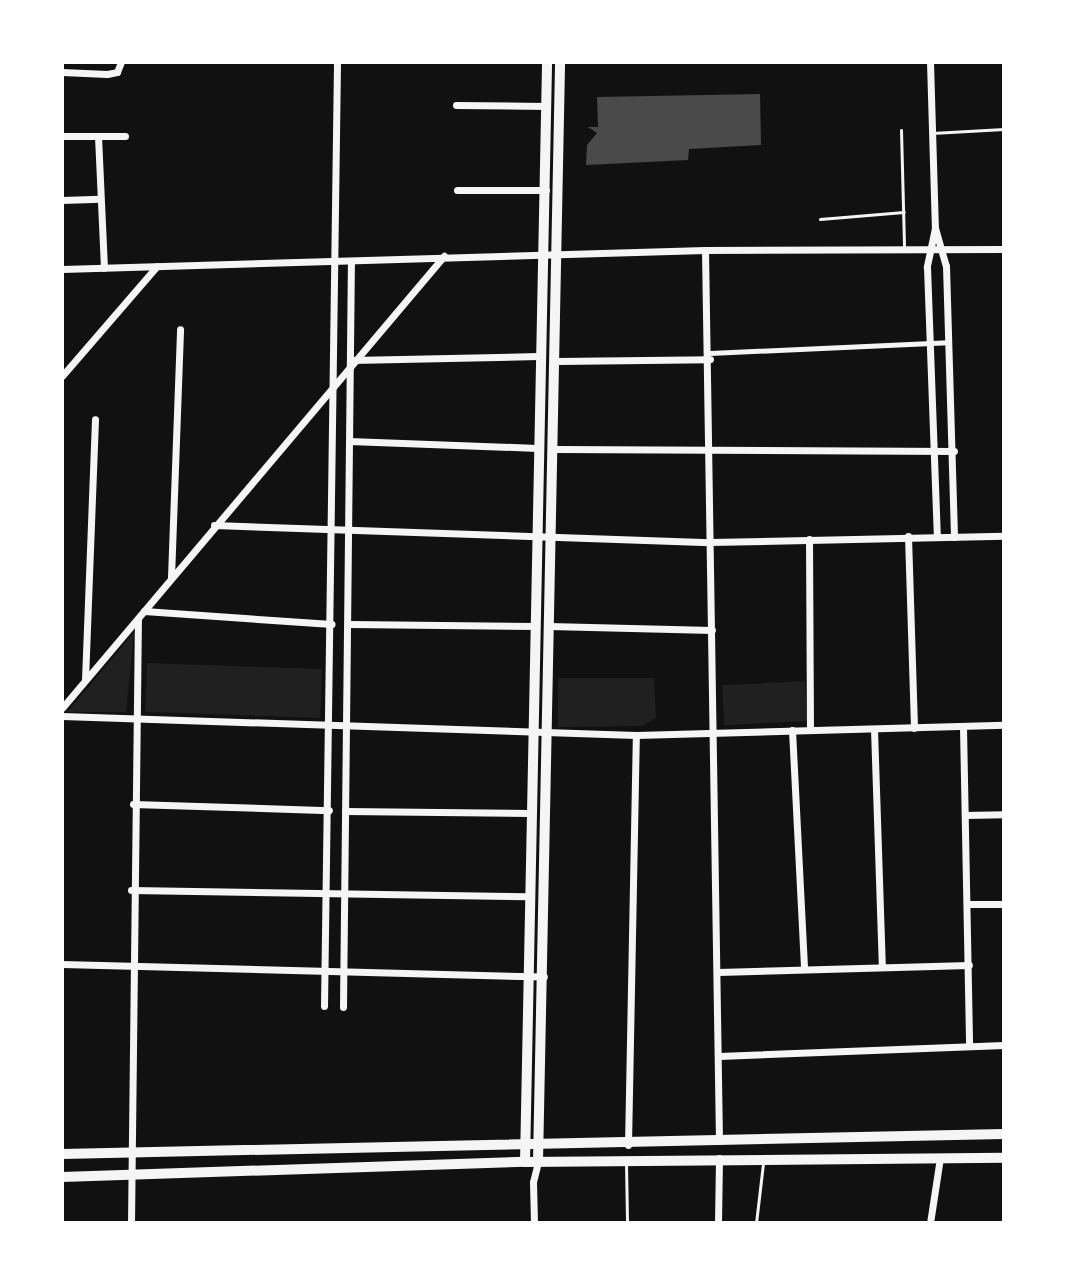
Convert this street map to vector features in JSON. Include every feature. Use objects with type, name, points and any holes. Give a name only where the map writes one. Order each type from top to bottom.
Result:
[{"type":"main road","points":[[525,1162],[538,356],[546,190],[547,62]]},
{"type":"main road","points":[[538,1162],[545,977],[546,730],[557,361],[560,62]]},
{"type":"main road","points":[[547,90],[560,90]]},
{"type":"main road","points":[[62,1154],[524,1143],[628,1145],[1004,1134]]},
{"type":"main road","points":[[62,1177],[719,1158],[1004,1158]]},
{"type":"street","points":[[62,72],[117,72],[121,62]]},
{"type":"street","points":[[324,1006],[332,624],[331,386],[338,262],[337,62]]},
{"type":"street","points":[[930,62],[935,228],[942,248],[949,342],[954,537]]},
{"type":"street","points":[[456,105],[547,106]]},
{"type":"street","points":[[62,136],[125,136]]},
{"type":"street","points":[[98,136],[104,268]]},
{"type":"street","points":[[457,190],[546,190]]},
{"type":"street","points":[[62,200],[100,199]]},
{"type":"street","points":[[935,228],[928,247],[937,537]]},
{"type":"street","points":[[62,269],[705,250],[1004,249]]},
{"type":"street","points":[[705,250],[710,356],[719,1143]]},
{"type":"street","points":[[62,708],[350,363],[444,256]]},
{"type":"street","points":[[343,1007],[351,261]]},
{"type":"street","points":[[62,376],[157,266]]},
{"type":"street","points":[[171,577],[180,329]]},
{"type":"street","points":[[557,361],[710,356],[949,342]]},
{"type":"street","points":[[350,363],[538,356]]},
{"type":"street","points":[[85,680],[95,419]]},
{"type":"street","points":[[349,441],[537,448]]},
{"type":"street","points":[[555,449],[954,451]]},
{"type":"street","points":[[214,525],[332,533],[710,542],[1004,536]]},
{"type":"street","points":[[908,536],[914,728]]},
{"type":"street","points":[[809,539],[810,730]]},
{"type":"street","points":[[144,611],[332,624]]},
{"type":"street","points":[[131,1223],[134,1154],[131,890],[138,619]]},
{"type":"street","points":[[349,624],[534,626]]},
{"type":"street","points":[[549,626],[712,630]]},
{"type":"street","points":[[62,716],[636,735],[1004,725]]},
{"type":"street","points":[[963,727],[969,904],[969,1045]]},
{"type":"street","points":[[874,729],[882,965]]},
{"type":"street","points":[[792,730],[804,968]]},
{"type":"street","points":[[628,1145],[636,735]]},
{"type":"street","points":[[133,804],[329,810]]},
{"type":"street","points":[[345,811],[530,813]]},
{"type":"street","points":[[965,815],[1004,814]]},
{"type":"street","points":[[131,890],[528,896]]},
{"type":"street","points":[[969,904],[1004,904]]},
{"type":"street","points":[[62,964],[545,977]]},
{"type":"street","points":[[718,972],[882,965],[969,965]]},
{"type":"street","points":[[719,1056],[1004,1045]]},
{"type":"street","points":[[718,1223],[719,1158]]},
{"type":"street","points":[[930,1223],[940,1158]]},
{"type":"street","points":[[525,1162],[533,1182]]},
{"type":"street","points":[[534,1223],[533,1182],[538,1162]]},
{"type":"lane","points":[[932,133],[1004,129]]},
{"type":"lane","points":[[901,130],[905,247]]},
{"type":"lane","points":[[820,219],[904,212]]},
{"type":"lane","points":[[756,1223],[763,1158]]},
{"type":"lane","points":[[626,1160],[627,1223]]},
{"type":"shaded area","points":[[134,632],[126,712],[67,712],[96,678]]},
{"type":"shaded area","points":[[147,663],[322,669],[320,718],[145,712]]},
{"type":"shaded area","points":[[558,678],[654,678],[656,718],[642,726],[558,727]]},
{"type":"shaded area","points":[[805,681],[807,721],[724,725],[722,685]]},
{"type":"building","points":[[760,94],[761,145],[689,149],[688,160],[586,165],[587,145],[597,133],[588,127],[598,127],[597,97]]}]
